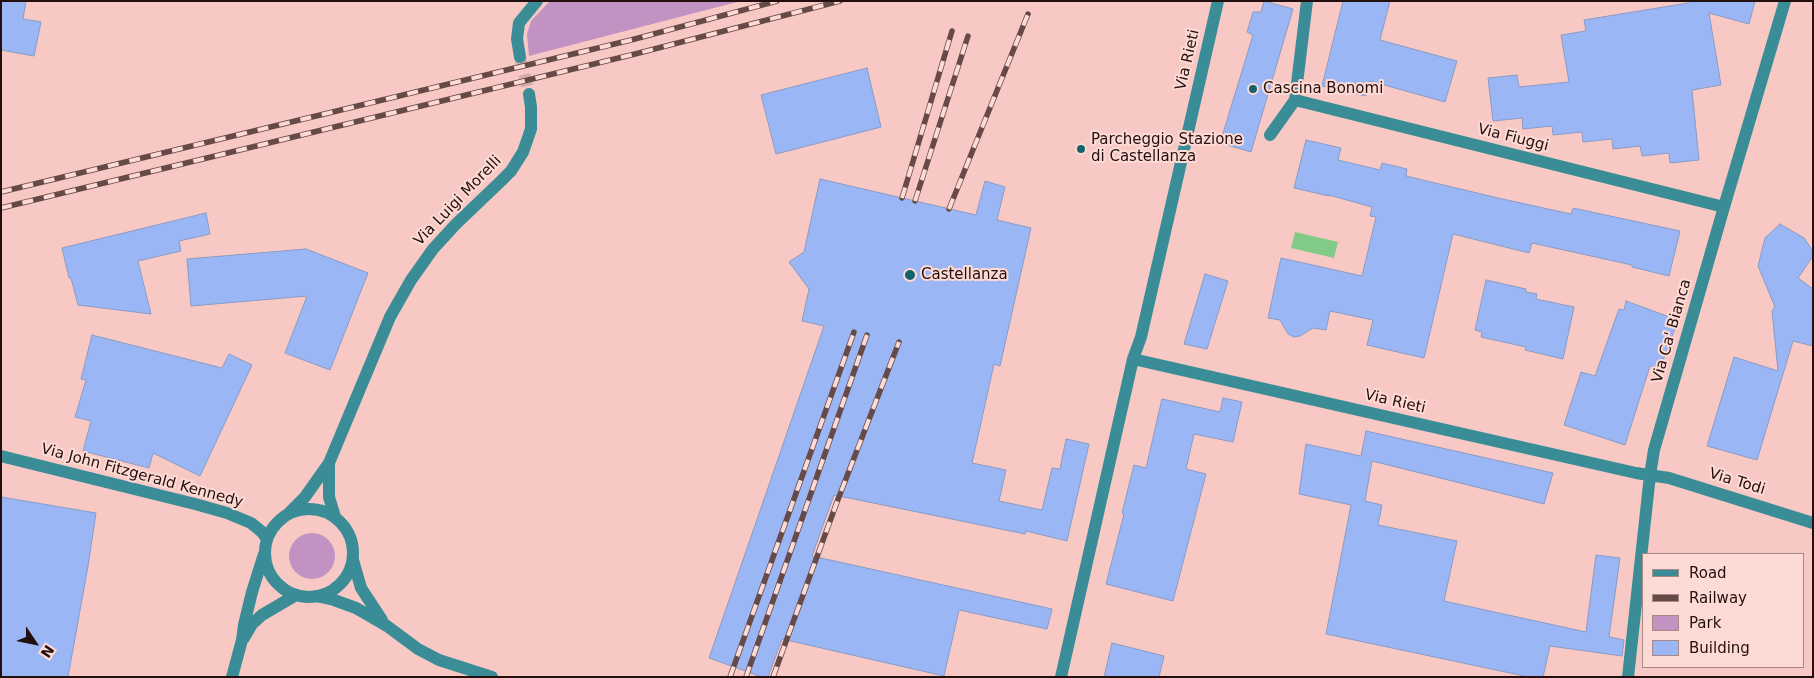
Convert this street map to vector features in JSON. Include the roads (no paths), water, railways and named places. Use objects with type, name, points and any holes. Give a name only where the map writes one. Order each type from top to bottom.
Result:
[{"type":"street","points":[[520,58],[517,33],[519,22],[537,1]]},
{"type":"street","name":"Via Rieti","points":[[1060,677],[1218,1]]},
{"type":"street","points":[[1270,135],[1295,100],[1307,1]]},
{"type":"street","name":"Via Ca' Bianca","points":[[1628,677],[1654,450],[1785,1]]},
{"type":"street","name":"Via Luigi Morelli","points":[[329,462],[390,317],[411,280],[433,249],[511,171],[523,152],[531,129],[529,94]]},
{"type":"street","name":"Via Fiuggi","points":[[1295,100],[1724,207]]},
{"type":"street","name":"Via Rieti","points":[[1133,359],[1650,475]]},
{"type":"street","name":"Via John Fitzgerald Kennedy","points":[[1,456],[227,513],[251,523],[262,532],[266,545]]},
{"type":"street","points":[[232,677],[242,640],[247,609],[266,545],[275,525],[305,497],[329,462]]},
{"type":"street","points":[[329,462],[329,497],[335,517]]},
{"type":"street","name":"Via Todi","points":[[1650,475],[1674,480],[1813,523]]},
{"type":"street","points":[[288,514],[306,509],[318,509],[341,522],[350,536],[353,548],[348,573],[340,584],[328,592],[315,596]]},
{"type":"street","points":[[266,545],[268,567],[273,578],[286,590],[296,595],[334,600],[356,608],[387,626],[418,649],[439,660],[492,677]]},
{"type":"street","points":[[352,559],[358,580],[366,597],[387,626]]},
{"type":"street","points":[[242,640],[257,619],[296,595]]},
{"type":"tunnel","points":[[520,57],[529,94]]},
{"type":"railway","points":[[1,192],[631,40],[777,1]]},
{"type":"railway","points":[[1,208],[635,54],[840,1]]},
{"type":"railway","points":[[949,209],[1028,14]]},
{"type":"railway","points":[[902,198],[952,31]]},
{"type":"railway","points":[[915,201],[968,36]]},
{"type":"railway","points":[[730,677],[854,332]]},
{"type":"railway","points":[[746,677],[867,335]]},
{"type":"railway","points":[[773,677],[837,502],[899,342]]},
{"type":"place","name":"Cascina Bonomi","points":[[1253,89]]},
{"type":"place","name":"Parcheggio Stazione di Castellanza","points":[[1081,149]]},
{"type":"place","name":"Castellanza","points":[[910,275]]}]
